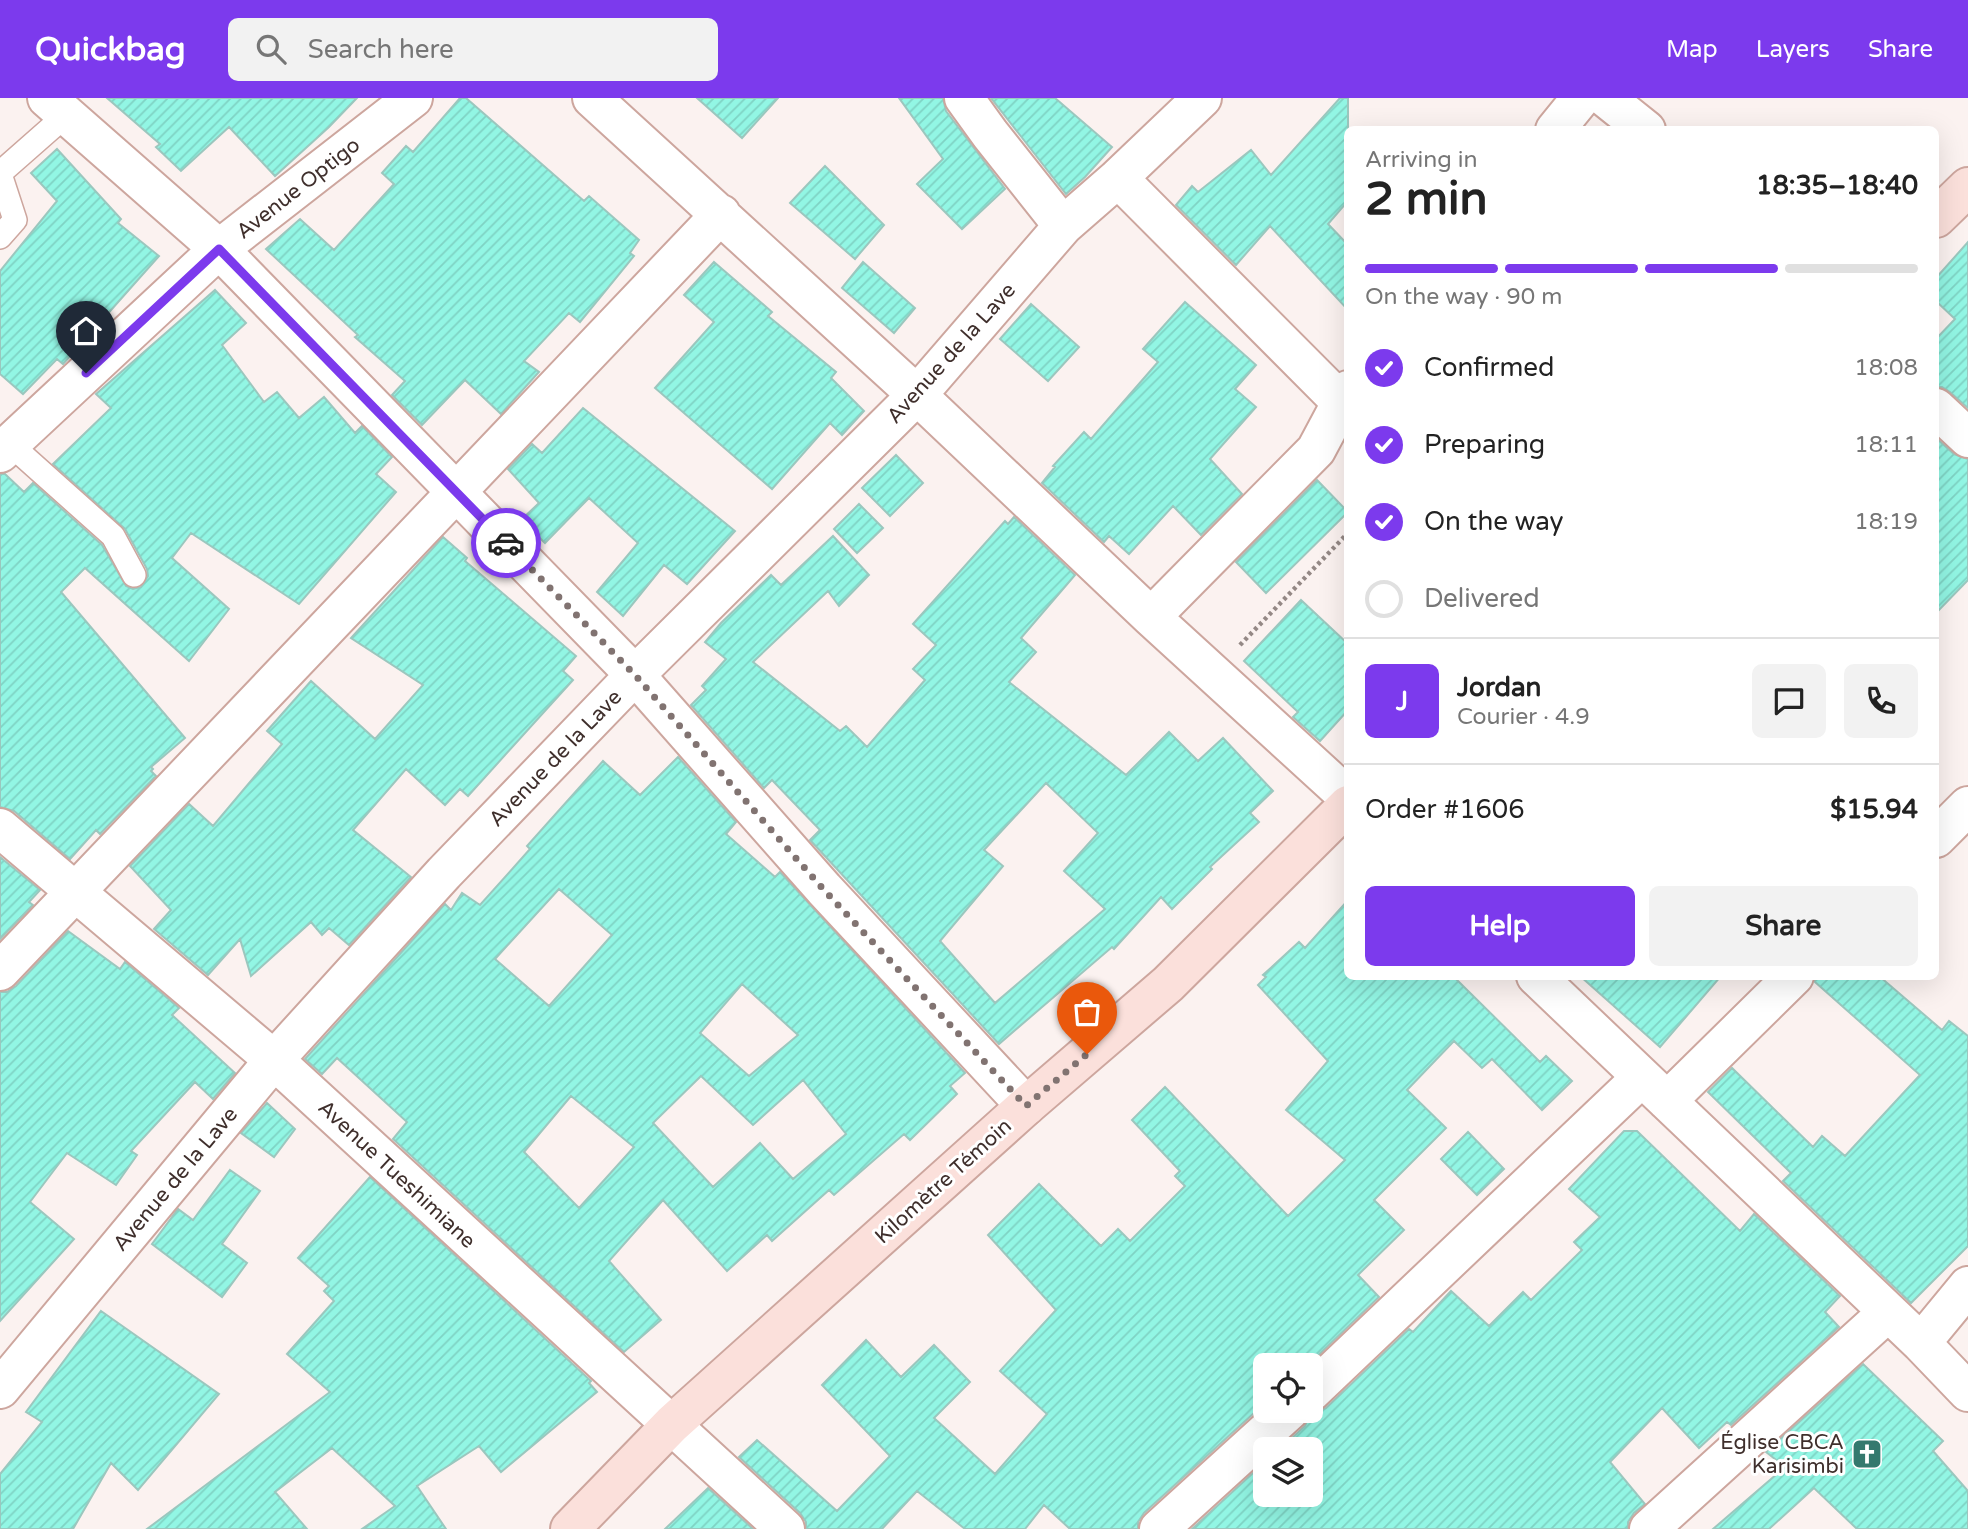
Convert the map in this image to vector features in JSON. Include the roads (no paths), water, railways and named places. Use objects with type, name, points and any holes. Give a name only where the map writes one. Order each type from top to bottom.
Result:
[{"type":"main road","points":[[1939,215],[1968,187]]},
{"type":"main road","name":"Kilomètre Témoin","points":[[570,1529],[672,1424],[1026,1106],[1168,984],[1344,809]]},
{"type":"street","name":"Avenue Optigo","points":[[5,448],[219,249],[413,98]]},
{"type":"street","points":[[592,98],[917,395],[1151,617],[1344,793]]},
{"type":"street","points":[[964,98],[1063,226]]},
{"type":"street","name":"Avenue de la Lave","points":[[0,1389],[274,1060],[444,873],[635,675],[917,395],[1063,226],[1202,98]]},
{"type":"street","points":[[1558,126],[1581,98]]},
{"type":"street","points":[[56,107],[219,249],[635,675],[824,890],[1026,1106]]},
{"type":"street","points":[[1118,178],[1344,399]]},
{"type":"street","points":[[0,971],[720,214]]},
{"type":"street","points":[[1151,617],[1316,450],[1344,402]]},
{"type":"street","points":[[1939,411],[1968,438]]},
{"type":"street","points":[[1939,835],[1968,806]]},
{"type":"street","name":"Avenue Tueshimiane","points":[[0,828],[274,1060],[785,1529]]},
{"type":"street","points":[[1540,980],[1921,1343],[1968,1392]]},
{"type":"street","points":[[1323,1381],[1654,1089],[1789,980]]},
{"type":"street","points":[[1921,1343],[1968,1286]]},
{"type":"street","points":[[1650,1529],[1887,1312]]},
{"type":"street","points":[[1159,1529],[1276,1423]]},
{"type":"lane","points":[[0,237],[15,219],[0,173],[56,107]]},
{"type":"lane","points":[[5,448],[113,536],[134,575]]},
{"type":"place","name":"Église CBCA Karisimbi","points":[[1867,1454]]}]
